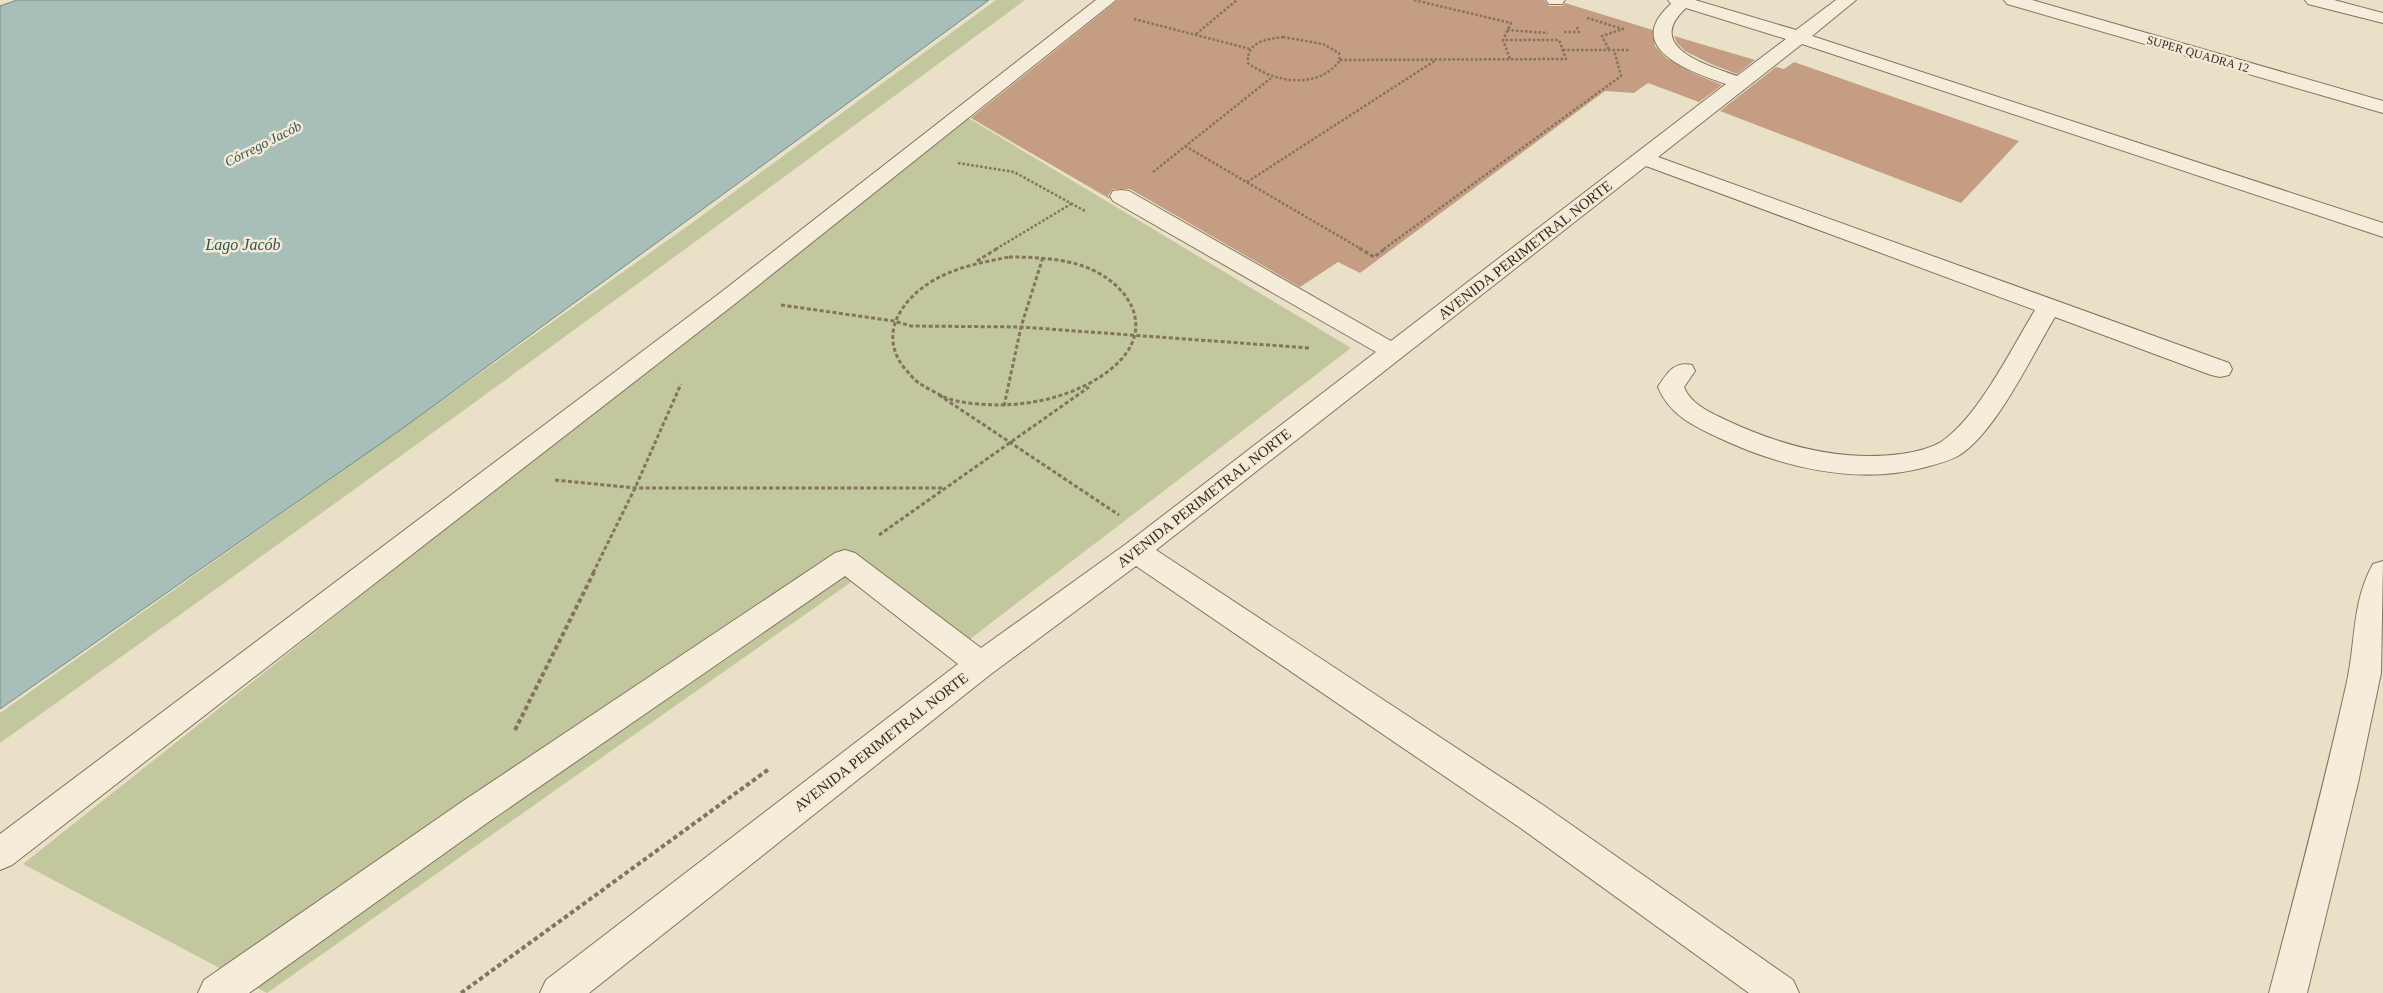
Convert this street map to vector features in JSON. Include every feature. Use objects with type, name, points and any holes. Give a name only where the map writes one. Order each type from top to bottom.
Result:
[{"type":"street","points":[[0,854],[728,298],[1107,0]]},
{"type":"street","name":"AVENIDA PERIMETRAL NORTE","points":[[559,993],[980,665],[1144,545],[1847,0]]},
{"type":"street","name":"SUPER QUADRA 12","points":[[2013,0],[2383,107]]},
{"type":"street","points":[[2314,0],[2383,18]]},
{"type":"street","points":[[1740,83],[1680,60],[1668,49],[1662,32],[1666,18],[1680,1],[1799,37],[2383,230]]},
{"type":"street","points":[[1642,158],[2220,370]]},
{"type":"street","points":[[1121,196],[1393,352]]},
{"type":"street","points":[[1683,371],[1671,387],[1679,403],[1688,411],[1741,438],[1797,457],[1832,464],[1860,466],[1901,463],[1929,457],[1943,451],[1965,436],[1980,418],[2049,307]]},
{"type":"street","points":[[1144,545],[1780,993]]},
{"type":"street","points":[[217,993],[483,807],[845,561],[950,639],[980,665]]},
{"type":"street","points":[[2288,993],[2341,783],[2365,673],[2375,654],[2370,613],[2380,590]]},
{"type":"path","points":[[1196,35],[1237,0]]},
{"type":"path","points":[[1414,0],[1511,23],[1503,40],[1510,59]]},
{"type":"path","points":[[1579,15],[1623,28],[1602,36],[1609,50]]},
{"type":"path","points":[[1130,18],[1250,49]]},
{"type":"path","points":[[1298,37],[1324,43],[1334,49],[1340,60],[1334,70],[1317,77],[1295,80],[1272,77],[1254,70],[1248,63],[1246,56],[1250,49],[1269,39],[1298,37]]},
{"type":"path","points":[[1340,60],[1566,59],[1558,40],[1503,40]]},
{"type":"path","points":[[1185,146],[1374,257],[1621,76],[1614,50],[1563,50]]},
{"type":"path","points":[[1247,182],[1438,59]]},
{"type":"path","points":[[1148,175],[1272,77]]},
{"type":"path","points":[[975,262],[1071,204]]},
{"type":"path","points":[[845,561],[944,488],[1009,442],[1106,376],[1124,358],[1135,337],[1136,318],[1130,300],[1116,284],[1096,271],[1072,262],[1043,257],[1009,257],[975,262],[947,272],[924,286],[906,302],[894,321],[891,337],[894,353],[903,368],[917,382],[1009,442],[1144,545]]},
{"type":"path","points":[[1004,406],[1022,327],[1043,257]]},
{"type":"path","points":[[728,298],[894,321],[911,326],[1022,327],[1135,337],[1312,348]]},
{"type":"path","points":[[936,393],[967,403],[1004,406],[1041,402],[1077,392],[1106,376]]},
{"type":"path","points":[[514,733],[635,488],[683,380]]},
{"type":"path","points":[[495,475],[635,488],[944,488]]},
{"type":"green space","points":[[996,0],[1025,0],[514,374],[0,743],[0,713],[685,228]]},
{"type":"green space","points":[[965,116],[1351,348],[970,639],[857,578],[267,993],[23,864]]},
{"type":"water","name":"Lago Jacób","points":[[17,0],[989,0],[403,428],[0,709],[0,6]]},
{"type":"building","points":[[1118,0],[1544,0],[1549,6],[1562,6],[1565,3],[1653,30],[1655,46],[1666,58],[1695,74],[1722,85],[1699,102],[1648,83],[1634,93],[1605,91],[1360,273],[1338,262],[1300,287],[1130,189],[1113,189],[1108,195],[1110,199],[971,118]]},
{"type":"building","points":[[1674,36],[1755,60],[1737,74],[1685,51],[1677,43]]},
{"type":"building","points":[[1794,62],[2019,141],[1961,203],[1720,111],[1776,67],[1784,69]]},
{"type":"water label","name":"Córrego Jacób","points":[[263,144]]}]
